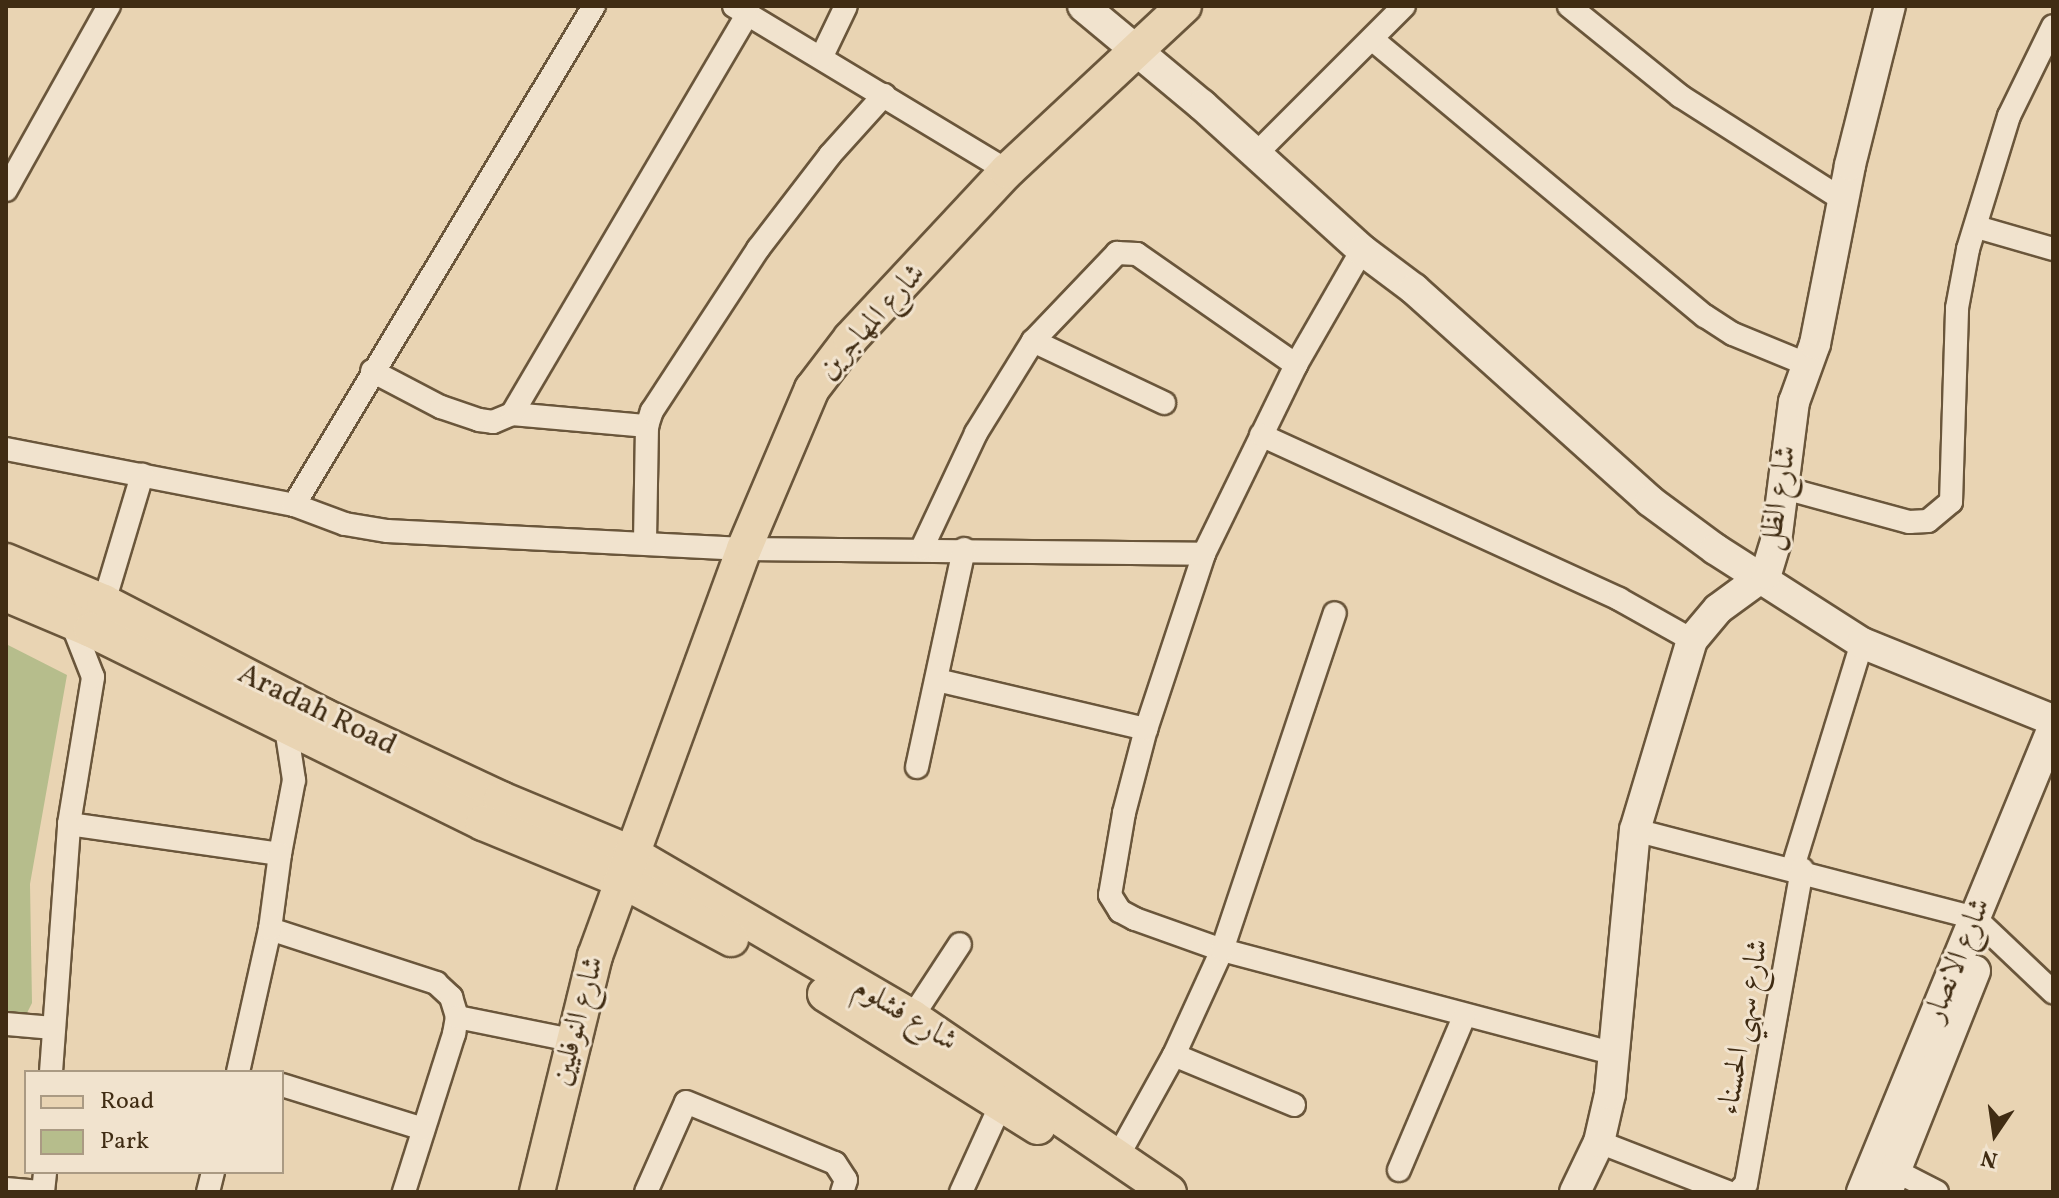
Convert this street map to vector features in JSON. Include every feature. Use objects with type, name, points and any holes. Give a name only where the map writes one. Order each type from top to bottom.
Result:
[{"type":"main road","points":[[1083,6],[1256,154],[1362,250],[1414,289],[1650,501],[1759,581],[1862,643],[2053,720]]},
{"type":"main road","name":"شارع المهاجرين","points":[[626,867],[744,549],[812,389],[851,338],[1007,171],[1184,6]]},
{"type":"main road","name":"شارع الظل","points":[[1575,1192],[1599,1142],[1617,1054],[1635,830],[1692,640],[1718,609],[1759,581],[1776,542],[1794,402],[1815,344],[1890,6]]},
{"type":"main road","name":"Aradah Road","points":[[6,561],[104,602],[626,867]]},
{"type":"main road","name":"Aradah Road","points":[[6,594],[71,621],[483,823],[626,867]]},
{"type":"main road","name":"شارع الانصار","points":[[1891,1181],[2053,728]]},
{"type":"main road","name":"شارع الانصار","points":[[1862,1192],[2053,780]]},
{"type":"main road","name":"شارع فشلوم","points":[[626,867],[765,946],[1132,1192]]},
{"type":"main road","name":"شارع النوفليين","points":[[537,1192],[571,1040],[626,867]]},
{"type":"main road","name":"شارع فشلوم","points":[[765,946],[912,1017],[1169,1192]]},
{"type":"street","points":[[6,190],[109,6]]},
{"type":"street","points":[[294,505],[594,6]]},
{"type":"street","points":[[822,56],[846,6]]},
{"type":"street","points":[[1256,154],[1404,6]]},
{"type":"street","points":[[1569,6],[1680,96],[1845,201]]},
{"type":"street","points":[[512,414],[740,11],[822,56],[1007,171]]},
{"type":"street","points":[[1784,488],[1909,522],[1928,521],[1951,502],[1957,308],[1988,176],[2009,116],[2053,26]]},
{"type":"street","points":[[1372,39],[1705,316],[1733,334],[1806,364]]},
{"type":"street","points":[[645,541],[647,426],[678,367],[758,249],[884,95]]},
{"type":"street","points":[[1977,227],[2053,249]]},
{"type":"street","points":[[922,548],[976,433],[1033,341],[1123,250],[1137,254],[1296,365]]},
{"type":"street","points":[[1362,250],[1296,365],[1204,554],[1146,729],[1110,895],[1120,911],[1135,919],[1222,950],[1464,1017],[1617,1054]]},
{"type":"street","points":[[1033,341],[1164,403]]},
{"type":"street","points":[[372,371],[460,416],[493,422],[512,414],[647,426]]},
{"type":"street","points":[[1261,435],[1619,599],[1692,640]]},
{"type":"street","points":[[6,449],[294,505],[345,524],[387,531],[645,541],[744,549],[922,548],[1204,554]]},
{"type":"street","points":[[104,602],[142,475]]},
{"type":"street","points":[[917,767],[964,549]]},
{"type":"street","points":[[1118,1156],[1174,1055],[1222,950],[1335,613]]},
{"type":"street","points":[[51,1070],[69,824],[93,677],[71,621]]},
{"type":"street","name":"شارع سهي الحسناء","points":[[1738,1192],[1746,1184],[1798,868],[1862,643]]},
{"type":"street","points":[[93,677],[135,652]]},
{"type":"street","points":[[937,680],[1146,729]]},
{"type":"street","points":[[238,1070],[270,929],[294,780],[286,728]]},
{"type":"street","points":[[294,780],[331,750]]},
{"type":"street","points":[[69,824],[280,854]]},
{"type":"street","points":[[1635,830],[1798,868],[1983,926],[2053,992]]},
{"type":"street","points":[[270,929],[436,983],[451,997],[457,1017],[404,1192]]},
{"type":"street","points":[[912,1017],[960,944]]},
{"type":"street","points":[[457,1017],[571,1040]]},
{"type":"street","points":[[1399,1170],[1464,1017]]},
{"type":"street","points":[[6,1024],[54,1028]]},
{"type":"street","points":[[1174,1055],[1294,1105]]},
{"type":"street","points":[[284,1086],[423,1129]]},
{"type":"street","points":[[646,1192],[686,1102],[835,1163],[844,1174],[842,1192]]},
{"type":"street","points":[[961,1192],[1002,1102]]},
{"type":"street","points":[[1599,1142],[1728,1192]]},
{"type":"street","points":[[1891,1181],[1937,1192]]},
{"type":"street","points":[[6,1189],[43,1192]]},
{"type":"green space","points":[[6,644],[67,675],[30,884],[32,1003],[23,1021],[6,1020]]}]
